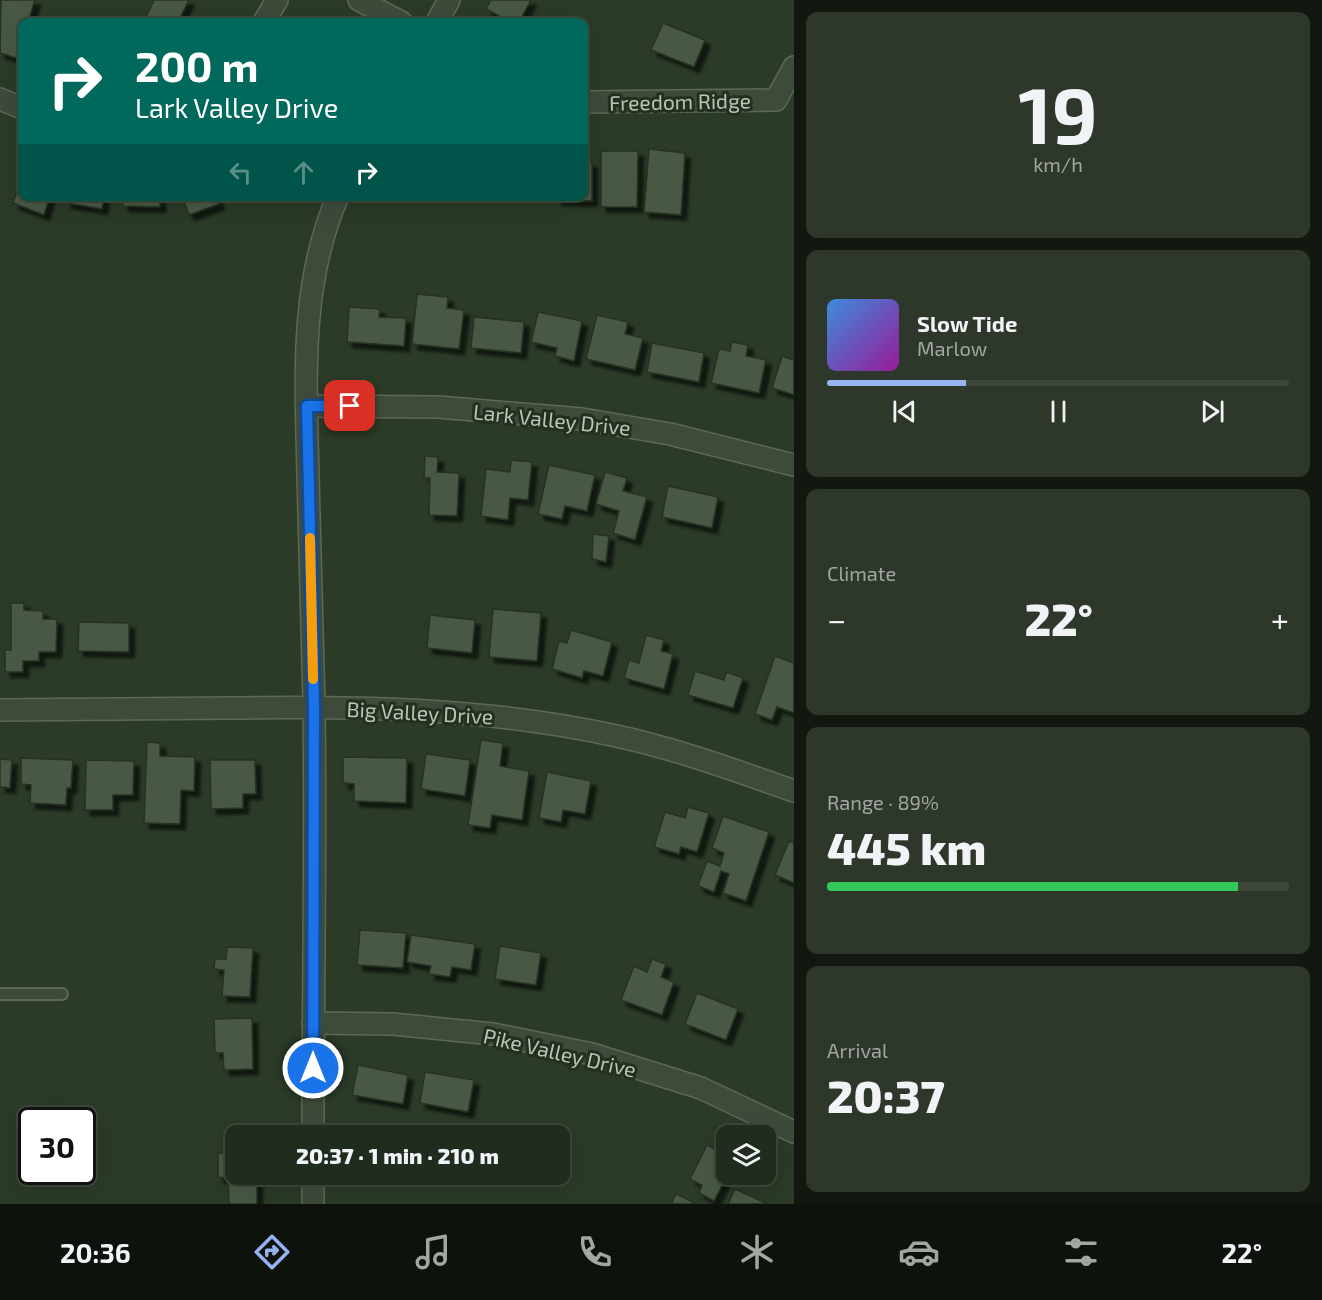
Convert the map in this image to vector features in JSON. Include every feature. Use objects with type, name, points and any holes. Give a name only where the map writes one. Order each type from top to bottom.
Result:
[{"type":"street","points":[[266,18],[277,0]]},
{"type":"street","points":[[359,0],[393,18]]},
{"type":"street","points":[[439,18],[449,0]]},
{"type":"street","name":"Freedom Ridge","points":[[588,102],[776,100],[794,67]]},
{"type":"street","points":[[0,99],[18,106]]},
{"type":"street","points":[[313,1125],[314,707],[307,331],[314,276],[327,222],[336,201]]},
{"type":"street","name":"Lark Valley Drive","points":[[307,406],[438,407],[582,419],[670,434],[794,465]]},
{"type":"street","name":"Big Valley Drive","points":[[0,710],[314,707],[427,710],[500,716],[612,735],[697,757],[794,790]]},
{"type":"street","name":"Pike Valley Drive","points":[[313,1023],[393,1024],[493,1034],[592,1054],[701,1088],[794,1132]]},
{"type":"street","points":[[313,1185],[313,1204]]},
{"type":"lane","points":[[0,994],[62,994]]},
{"type":"building","points":[[1,0],[35,0],[29,18],[18,18],[16,58],[0,53]]},
{"type":"building","points":[[154,0],[189,0],[180,18],[146,17]]},
{"type":"building","points":[[491,0],[531,0],[521,18],[503,18],[486,9]]},
{"type":"building","points":[[663,23],[705,40],[694,67],[651,50]]},
{"type":"building","points":[[649,149],[685,153],[681,215],[644,212]]},
{"type":"building","points":[[601,151],[638,151],[637,207],[601,207]]},
{"type":"building","points":[[588,162],[592,162],[592,201],[588,201]]},
{"type":"building","points":[[18,189],[18,201],[48,201],[44,215],[13,203]]},
{"type":"building","points":[[66,201],[103,201],[102,209],[66,203]]},
{"type":"building","points":[[123,201],[160,201],[160,207],[123,206]]},
{"type":"building","points":[[184,201],[218,201],[219,204],[189,215]]},
{"type":"building","points":[[417,294],[448,297],[447,308],[464,310],[459,349],[412,344]]},
{"type":"building","points":[[349,307],[380,309],[379,317],[406,318],[404,346],[347,342]]},
{"type":"building","points":[[538,312],[582,321],[574,361],[555,356],[557,348],[531,342]]},
{"type":"building","points":[[597,315],[628,322],[625,334],[643,338],[635,370],[586,359]]},
{"type":"building","points":[[474,317],[524,322],[521,353],[471,348]]},
{"type":"building","points":[[732,342],[748,345],[746,356],[766,360],[759,393],[711,383],[719,349],[730,351]]},
{"type":"building","points":[[652,343],[704,353],[699,382],[647,372]]},
{"type":"building","points":[[782,356],[794,360],[794,395],[772,388]]},
{"type":"building","points":[[425,456],[438,457],[437,472],[459,473],[457,516],[429,515],[430,478],[424,478]]},
{"type":"building","points":[[511,460],[532,462],[528,500],[510,498],[508,520],[481,516],[486,469],[510,472]]},
{"type":"building","points":[[549,465],[595,475],[587,511],[565,506],[562,519],[538,514]]},
{"type":"building","points":[[605,472],[627,478],[623,491],[647,497],[635,540],[613,533],[619,511],[596,504]]},
{"type":"building","points":[[668,486],[718,497],[712,528],[662,517]]},
{"type":"building","points":[[593,534],[609,536],[606,562],[592,559]]},
{"type":"building","points":[[11,603],[24,603],[24,610],[43,611],[43,619],[57,619],[56,652],[39,652],[39,661],[23,661],[23,672],[5,672],[5,650],[11,650]]},
{"type":"building","points":[[493,609],[541,613],[537,661],[489,657]]},
{"type":"building","points":[[430,615],[475,620],[472,653],[427,648]]},
{"type":"building","points":[[79,622],[129,623],[129,652],[78,651]]},
{"type":"building","points":[[571,630],[612,642],[603,676],[584,671],[582,678],[552,669],[559,641],[567,643]]},
{"type":"building","points":[[646,635],[664,640],[661,651],[673,654],[664,689],[624,678],[629,660],[639,663]]},
{"type":"building","points":[[775,656],[794,663],[794,713],[777,707],[772,720],[755,714]]},
{"type":"building","points":[[695,671],[724,680],[726,672],[743,678],[733,708],[688,695]]},
{"type":"building","points":[[481,740],[503,743],[500,766],[529,771],[522,820],[492,815],[490,828],[468,825]]},
{"type":"building","points":[[147,742],[160,743],[160,756],[195,757],[194,791],[181,790],[180,824],[144,823]]},
{"type":"building","points":[[426,754],[470,760],[465,796],[421,789]]},
{"type":"building","points":[[343,757],[407,758],[406,803],[354,801],[354,784],[343,783]]},
{"type":"building","points":[[21,758],[73,760],[71,788],[67,788],[66,805],[30,803],[31,785],[21,784]]},
{"type":"building","points":[[0,759],[12,760],[10,788],[0,787]]},
{"type":"building","points":[[86,760],[134,761],[133,795],[113,795],[113,810],[85,810]]},
{"type":"building","points":[[210,760],[255,760],[256,794],[243,794],[243,808],[211,809]]},
{"type":"building","points":[[547,772],[591,781],[585,814],[563,810],[561,822],[539,818]]},
{"type":"building","points":[[688,807],[709,813],[697,852],[681,847],[679,854],[654,847],[665,812],[685,818]]},
{"type":"building","points":[[723,816],[769,832],[746,901],[723,893],[729,874],[721,871],[714,892],[698,886],[707,861],[720,866],[724,853],[712,848]]},
{"type":"building","points":[[789,841],[794,843],[794,883],[775,875]]},
{"type":"building","points":[[360,930],[406,933],[403,968],[357,965]]},
{"type":"building","points":[[411,935],[475,944],[471,970],[452,967],[450,977],[429,974],[431,966],[407,962]]},
{"type":"building","points":[[500,946],[541,953],[536,985],[495,979]]},
{"type":"building","points":[[227,947],[253,948],[250,997],[222,996],[224,970],[214,969],[215,959],[226,959]]},
{"type":"building","points":[[652,959],[666,964],[661,977],[674,982],[662,1015],[621,1000],[634,966],[647,972]]},
{"type":"building","points":[[697,993],[738,1009],[726,1040],[685,1024]]},
{"type":"building","points":[[252,1018],[253,1069],[224,1070],[223,1053],[215,1053],[214,1019]]},
{"type":"building","points":[[358,1065],[408,1075],[403,1104],[352,1095]]},
{"type":"building","points":[[425,1072],[474,1080],[468,1112],[420,1103]]},
{"type":"building","points":[[707,1145],[716,1149],[716,1185],[722,1185],[714,1201],[699,1193],[702,1185],[690,1179]]},
{"type":"building","points":[[218,1153],[225,1153],[225,1178],[218,1177]]},
{"type":"building","points":[[228,1185],[257,1185],[257,1204],[229,1204]]},
{"type":"building","points":[[735,1189],[768,1204],[728,1204]]},
{"type":"building","points":[[676,1194],[695,1203],[671,1204]]},
{"type":"slow traffic","points":[[310,538],[313,679]]},
{"type":"route","points":[[313,1068],[314,707],[307,406],[350,406]]}]
